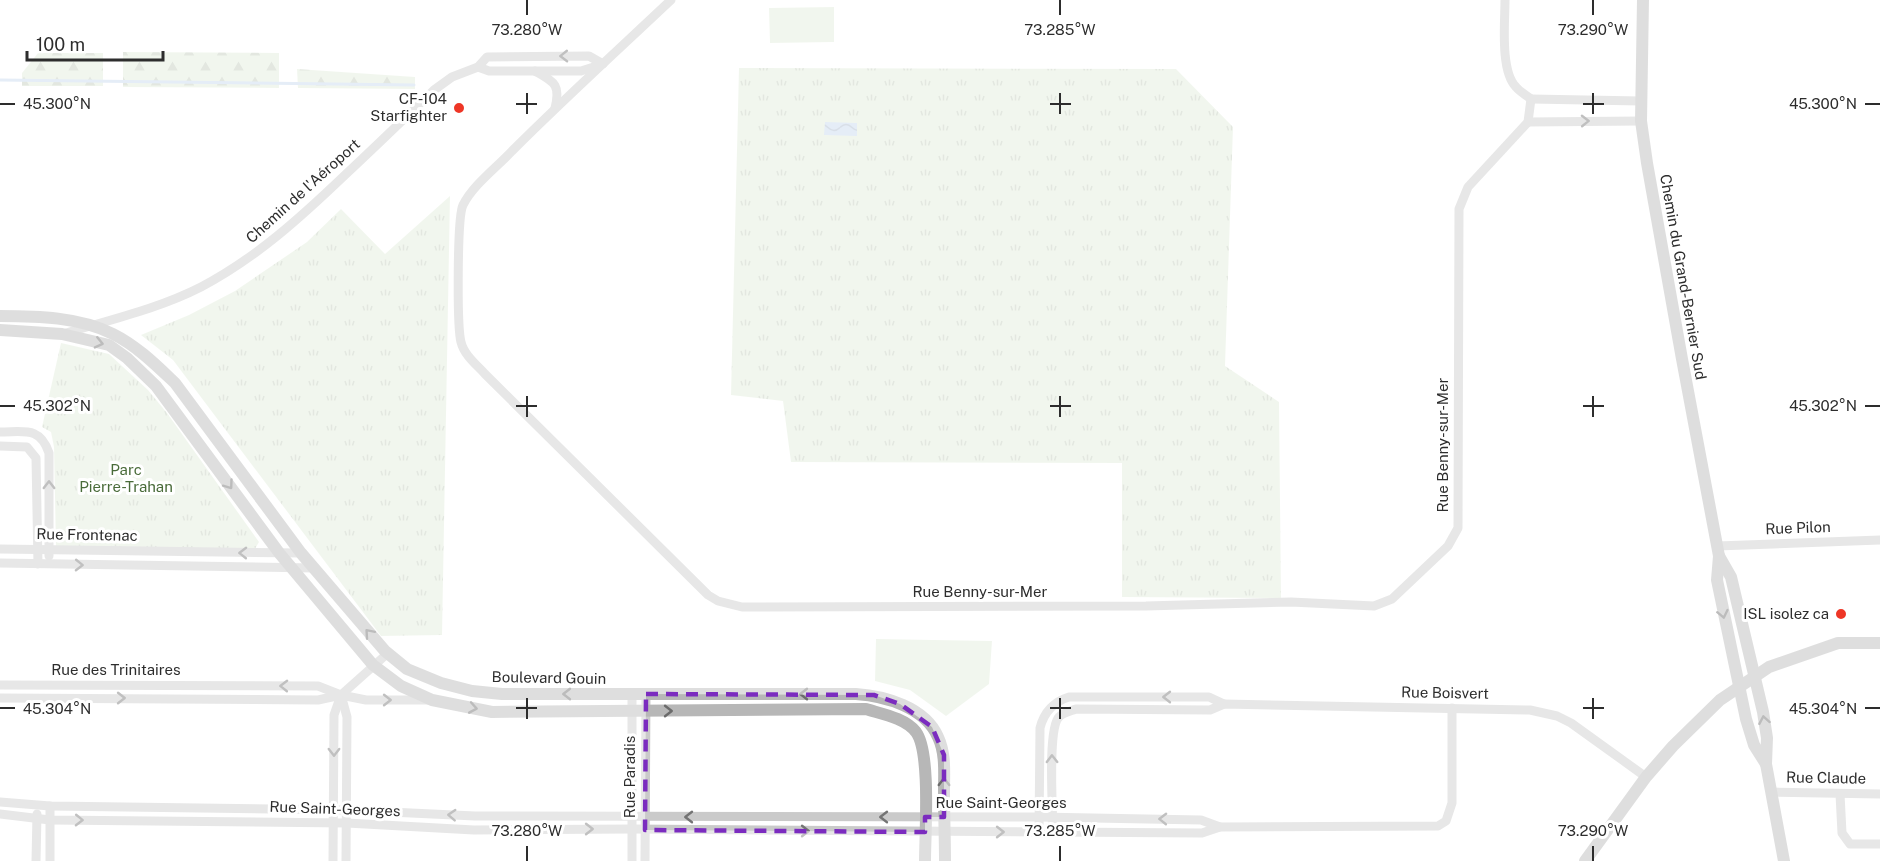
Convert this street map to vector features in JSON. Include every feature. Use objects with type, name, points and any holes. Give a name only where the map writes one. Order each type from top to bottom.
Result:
[{"type":"street","name":"Rue Benny-sur-Mer","points":[[671,0],[555,108],[474,189],[462,207],[458,309],[460,341],[464,351],[485,374],[708,596],[718,602],[742,607],[1146,606],[1292,602],[1374,606],[1392,599],[1448,546],[1458,528],[1459,209],[1468,187],[1528,122]]},
{"type":"street","points":[[1505,0],[1505,47],[1508,74],[1515,86],[1531,99],[1641,101]]},
{"type":"street","name":"Chemin du Grand-Bernier Sud","points":[[1643,0],[1641,121],[1718,551],[1717,580],[1739,686],[1754,743],[1766,764]]},
{"type":"street","name":"Chemin de l'Aéroport","points":[[62,334],[154,306],[199,288],[239,266],[273,241],[307,211],[434,90],[452,77],[478,67],[487,57],[589,56],[603,64]]},
{"type":"street","points":[[523,70],[524,57]]},
{"type":"street","points":[[478,67],[489,71],[581,70],[603,64]]},
{"type":"street","points":[[534,71],[552,81],[557,87],[555,108]]},
{"type":"street","points":[[1531,99],[1528,122],[1641,121]]},
{"type":"street","name":"Boulevard Gouin","points":[[0,316],[92,325],[114,334],[148,357],[175,383],[301,553],[388,653],[407,669],[441,683],[472,691],[502,694],[874,695],[900,704],[920,715],[932,727],[944,755],[945,861]]},
{"type":"street","points":[[16,316],[16,330]]},
{"type":"street","points":[[0,330],[62,334],[109,345],[127,358],[156,386],[280,554],[373,665],[401,686],[432,700],[492,712],[866,709],[907,724],[917,733],[925,758],[925,861]]},
{"type":"street","points":[[0,432],[34,432],[45,442],[49,453],[50,564]]},
{"type":"street","points":[[30,450],[42,438]]},
{"type":"street","points":[[0,446],[27,447],[36,458],[38,564]]},
{"type":"street","name":"Rue Pilon","points":[[1718,551],[1880,540]]},
{"type":"street","name":"Rue Frontenac","points":[[0,549],[301,553]]},
{"type":"street","name":"Chemin du Grand-Bernier Sud","points":[[1718,551],[1731,577],[1763,712],[1767,738],[1766,764]]},
{"type":"street","points":[[172,566],[173,552]]},
{"type":"street","name":"Rue Frontenac","points":[[0,563],[314,568]]},
{"type":"street","points":[[1585,861],[1646,777],[1673,746],[1739,686],[1769,667],[1838,643],[1880,643]]},
{"type":"street","points":[[333,861],[334,715],[341,695],[388,653]]},
{"type":"street","name":"Rue des Trinitaires","points":[[0,685],[318,686],[341,695],[366,700],[432,700]]},
{"type":"street","name":"Rue des Trinitaires","points":[[40,698],[41,685]]},
{"type":"street","name":"Rue des Trinitaires","points":[[191,699],[192,685]]},
{"type":"street","points":[[501,712],[502,694]]},
{"type":"street","name":"Rue Paradis","points":[[632,694],[632,861]]},
{"type":"street","name":"Rue Paradis","points":[[645,861],[646,694]]},
{"type":"street","points":[[840,694],[840,710]]},
{"type":"street","points":[[341,695],[348,717],[346,861]]},
{"type":"street","name":"Rue des Trinitaires","points":[[0,698],[318,700],[341,695]]},
{"type":"street","name":"Rue Boisvert","points":[[1050,709],[1057,701],[1069,697],[1209,697],[1224,704],[1530,710],[1557,716],[1570,723],[1646,777]]},
{"type":"street","points":[[895,718],[900,704]]},
{"type":"street","name":"Rue Boisvert","points":[[1059,716],[1076,709],[1210,710],[1224,704]]},
{"type":"street","name":"Rue Saint-Georges","points":[[0,814],[50,820],[347,823],[474,830],[1202,833],[1220,827],[1438,826],[1446,821],[1452,803],[1452,708]]},
{"type":"street","points":[[1039,832],[1040,728],[1043,717],[1050,709],[1059,716],[1053,725],[1053,833]]},
{"type":"street","points":[[1766,764],[1784,861]]},
{"type":"street","name":"Rue Claude","points":[[1771,792],[1880,794]]},
{"type":"street","points":[[1840,794],[1842,833],[1846,839],[1850,844],[1880,844]]},
{"type":"street","name":"Rue Saint-Georges","points":[[0,802],[37,806],[333,809],[475,816],[1201,820],[1220,827]]},
{"type":"street","points":[[36,861],[37,806]]},
{"type":"street","points":[[50,806],[50,861]]},
{"type":"street","points":[[194,821],[195,809]]},
{"type":"street","points":[[474,830],[475,816]]},
{"type":"street","points":[[780,817],[781,831]]},
{"type":"highlighted area","points":[[646,694],[874,695],[900,704],[932,727],[944,755],[944,817],[925,817],[925,832],[645,830]]},
{"type":"green space","points":[[834,7],[834,42],[770,43],[769,8]]},
{"type":"green space","points":[[123,52],[279,53],[279,88],[123,87]]},
{"type":"green space","points":[[38,53],[103,53],[103,86],[22,86],[22,73]]},
{"type":"green space","points":[[739,68],[1176,69],[1233,127],[1225,366],[1279,402],[1281,598],[1122,597],[1122,463],[791,462],[783,401],[731,395]]},
{"type":"green space","points":[[297,69],[415,77],[415,89],[298,88]]},
{"type":"green space","points":[[450,196],[442,635],[381,636],[173,360],[141,335],[189,315],[235,291],[307,242],[341,209],[385,254]]},
{"type":"green space","name":"Parc Pierre-Trahan","points":[[61,343],[109,354],[148,390],[259,542],[252,554],[56,547],[54,447],[51,432],[42,427]]},
{"type":"green space","points":[[876,639],[992,641],[989,684],[946,716],[910,690],[875,681]]},
{"type":"water","points":[[825,122],[857,123],[857,136],[824,135]]},
{"type":"waterway","points":[[0,80],[414,85]]},
{"type":"place","name":"CF-104 Starfighter","points":[[459,108]]},
{"type":"place","name":"ISL isolez ca","points":[[1841,614]]}]
